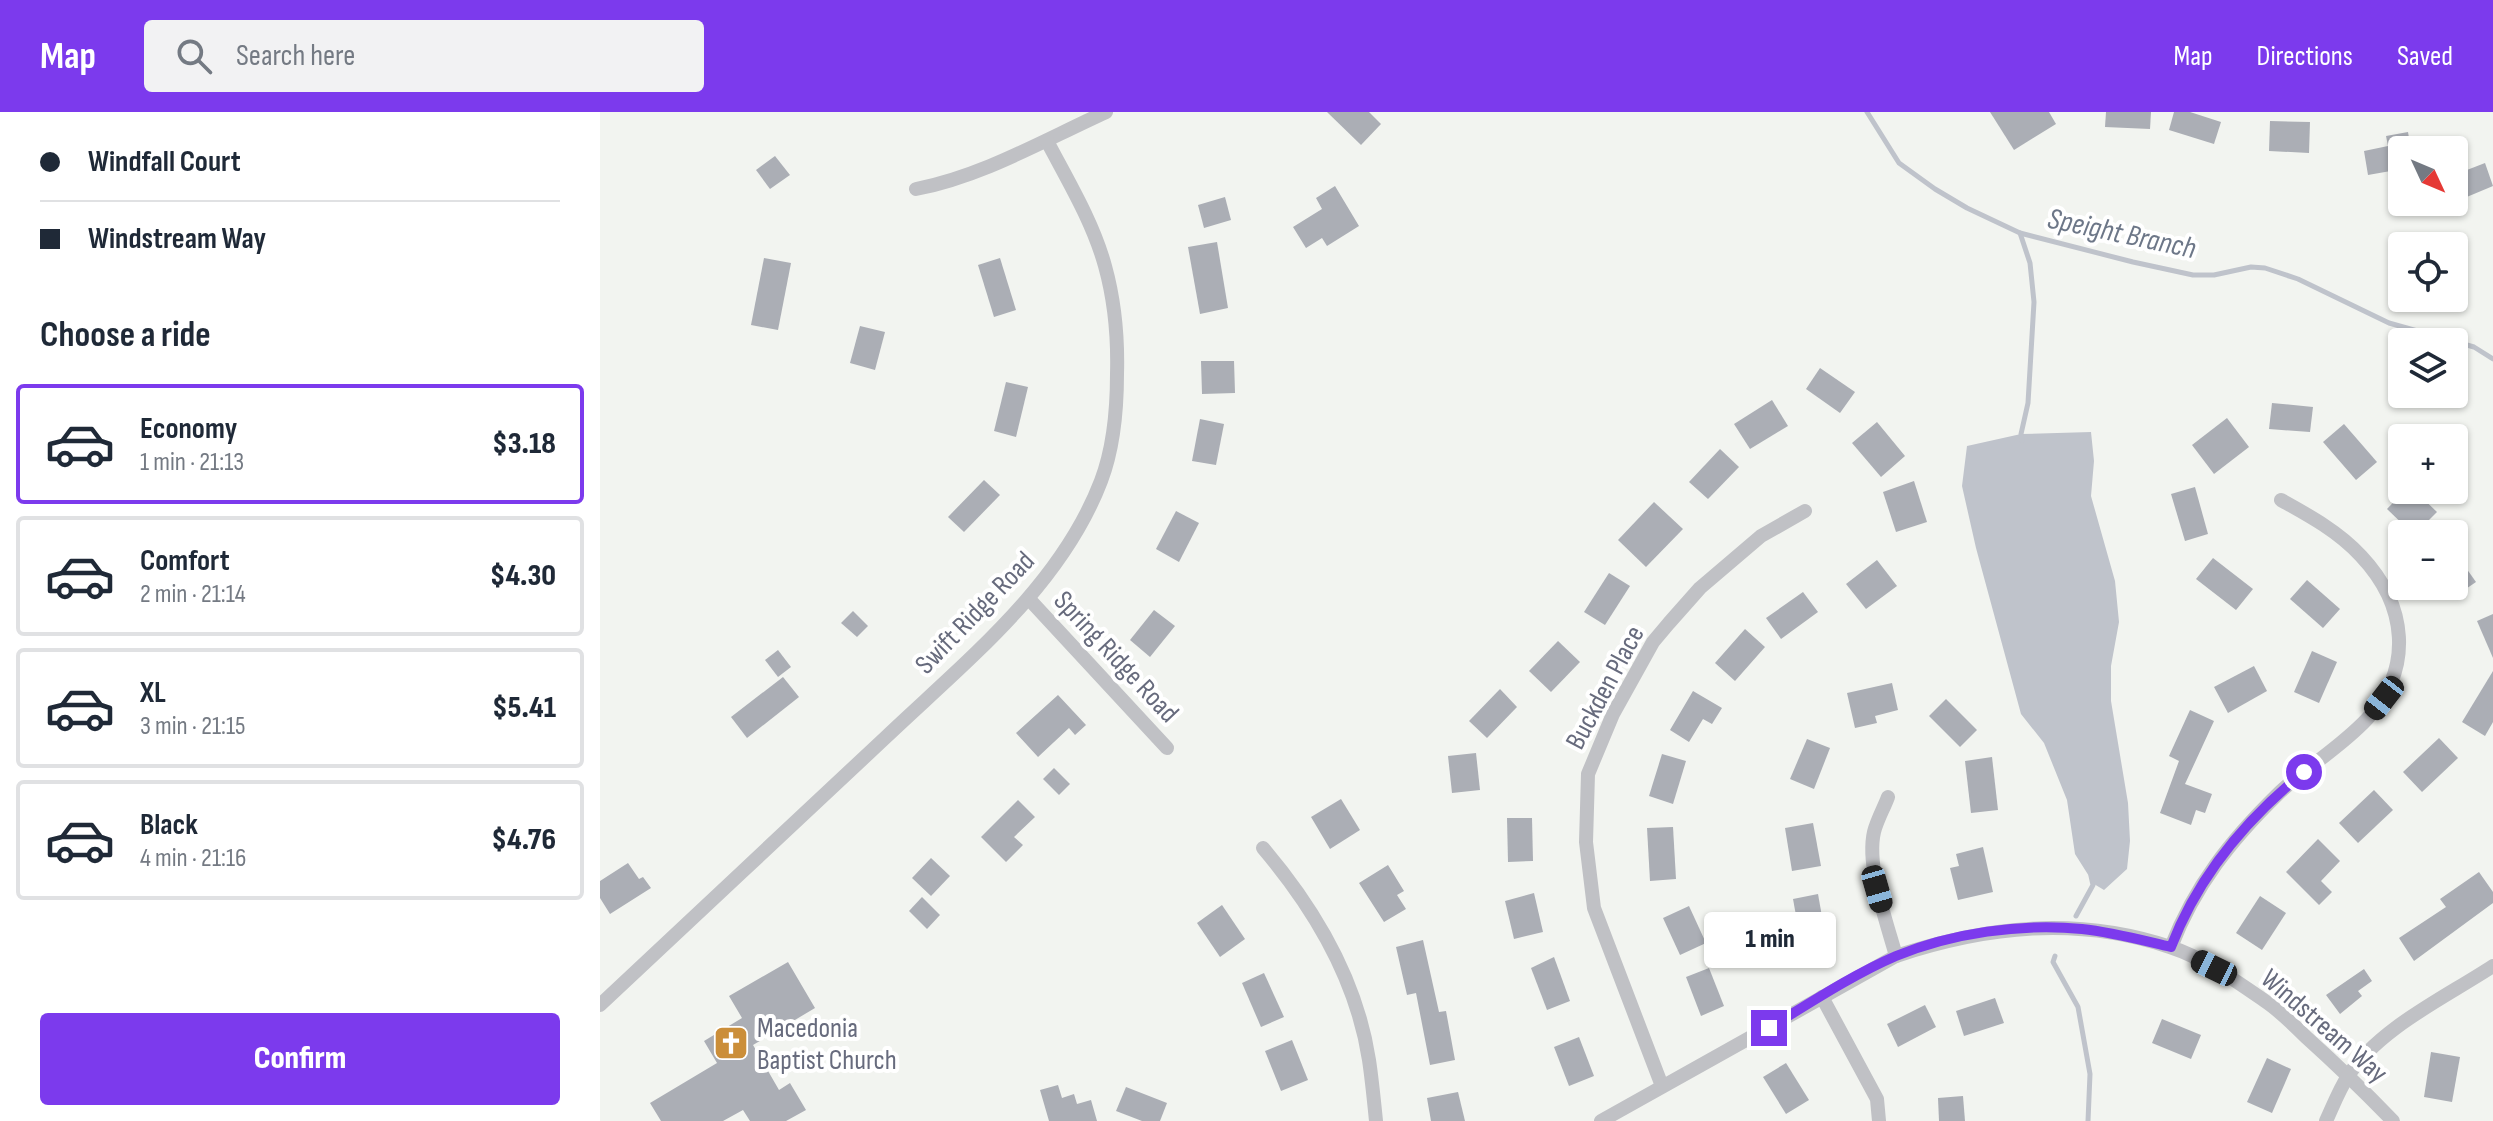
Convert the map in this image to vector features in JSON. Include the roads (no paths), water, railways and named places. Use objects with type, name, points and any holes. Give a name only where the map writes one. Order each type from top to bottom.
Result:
[{"type":"street","points":[[916,189],[950,182],[1106,112]]},
{"type":"street","name":"Swift Ridge Road","points":[[600,1005],[1029,599],[1056,564],[1091,505],[1102,478],[1117,414],[1118,343],[1113,300],[1105,264],[1090,226],[1047,141]]},
{"type":"street","points":[[2171,947],[2184,914],[2219,859],[2280,792],[2368,718],[2393,680],[2400,653],[2393,610],[2373,571],[2360,554],[2316,519],[2281,500]]},
{"type":"street","name":"Buckden Place","points":[[1662,1086],[1594,908],[1586,842],[1588,774],[1613,714],[1661,632],[1700,588],[1761,536],[1805,511]]},
{"type":"street","name":"Spring Ridge Road","points":[[1029,599],[1167,748]]},
{"type":"street","points":[[1888,797],[1873,833],[1874,858],[1877,889],[1896,956]]},
{"type":"street","points":[[1263,848],[1319,924],[1347,984],[1369,1057],[1376,1121]]},
{"type":"street","name":"Windstream Way","points":[[1601,1121],[1896,956],[1943,941],[1992,931],[2035,929],[2079,929],[2113,934],[2171,947],[2214,968],[2266,1002],[2349,1075],[2393,1121]]},
{"type":"street","points":[[2326,1121],[2349,1075],[2376,1044],[2493,966]]},
{"type":"street","points":[[1822,997],[1877,1099],[1879,1121]]},
{"type":"waterway","name":"Speight Branch","points":[[1867,112],[1899,163],[1967,208],[2020,233],[2193,275],[2265,268],[2298,279],[2389,323],[2474,347],[2493,359]]},
{"type":"waterway","points":[[2020,233],[2030,263],[2034,302],[2028,403],[2022,441]]},
{"type":"waterway","points":[[2076,916],[2093,885],[2091,876]]},
{"type":"waterway","points":[[2055,956],[2053,962],[2078,1007],[2090,1074],[2088,1121]]},
{"type":"place","name":"Macedonia Baptist Church","points":[[731,1043]]}]
